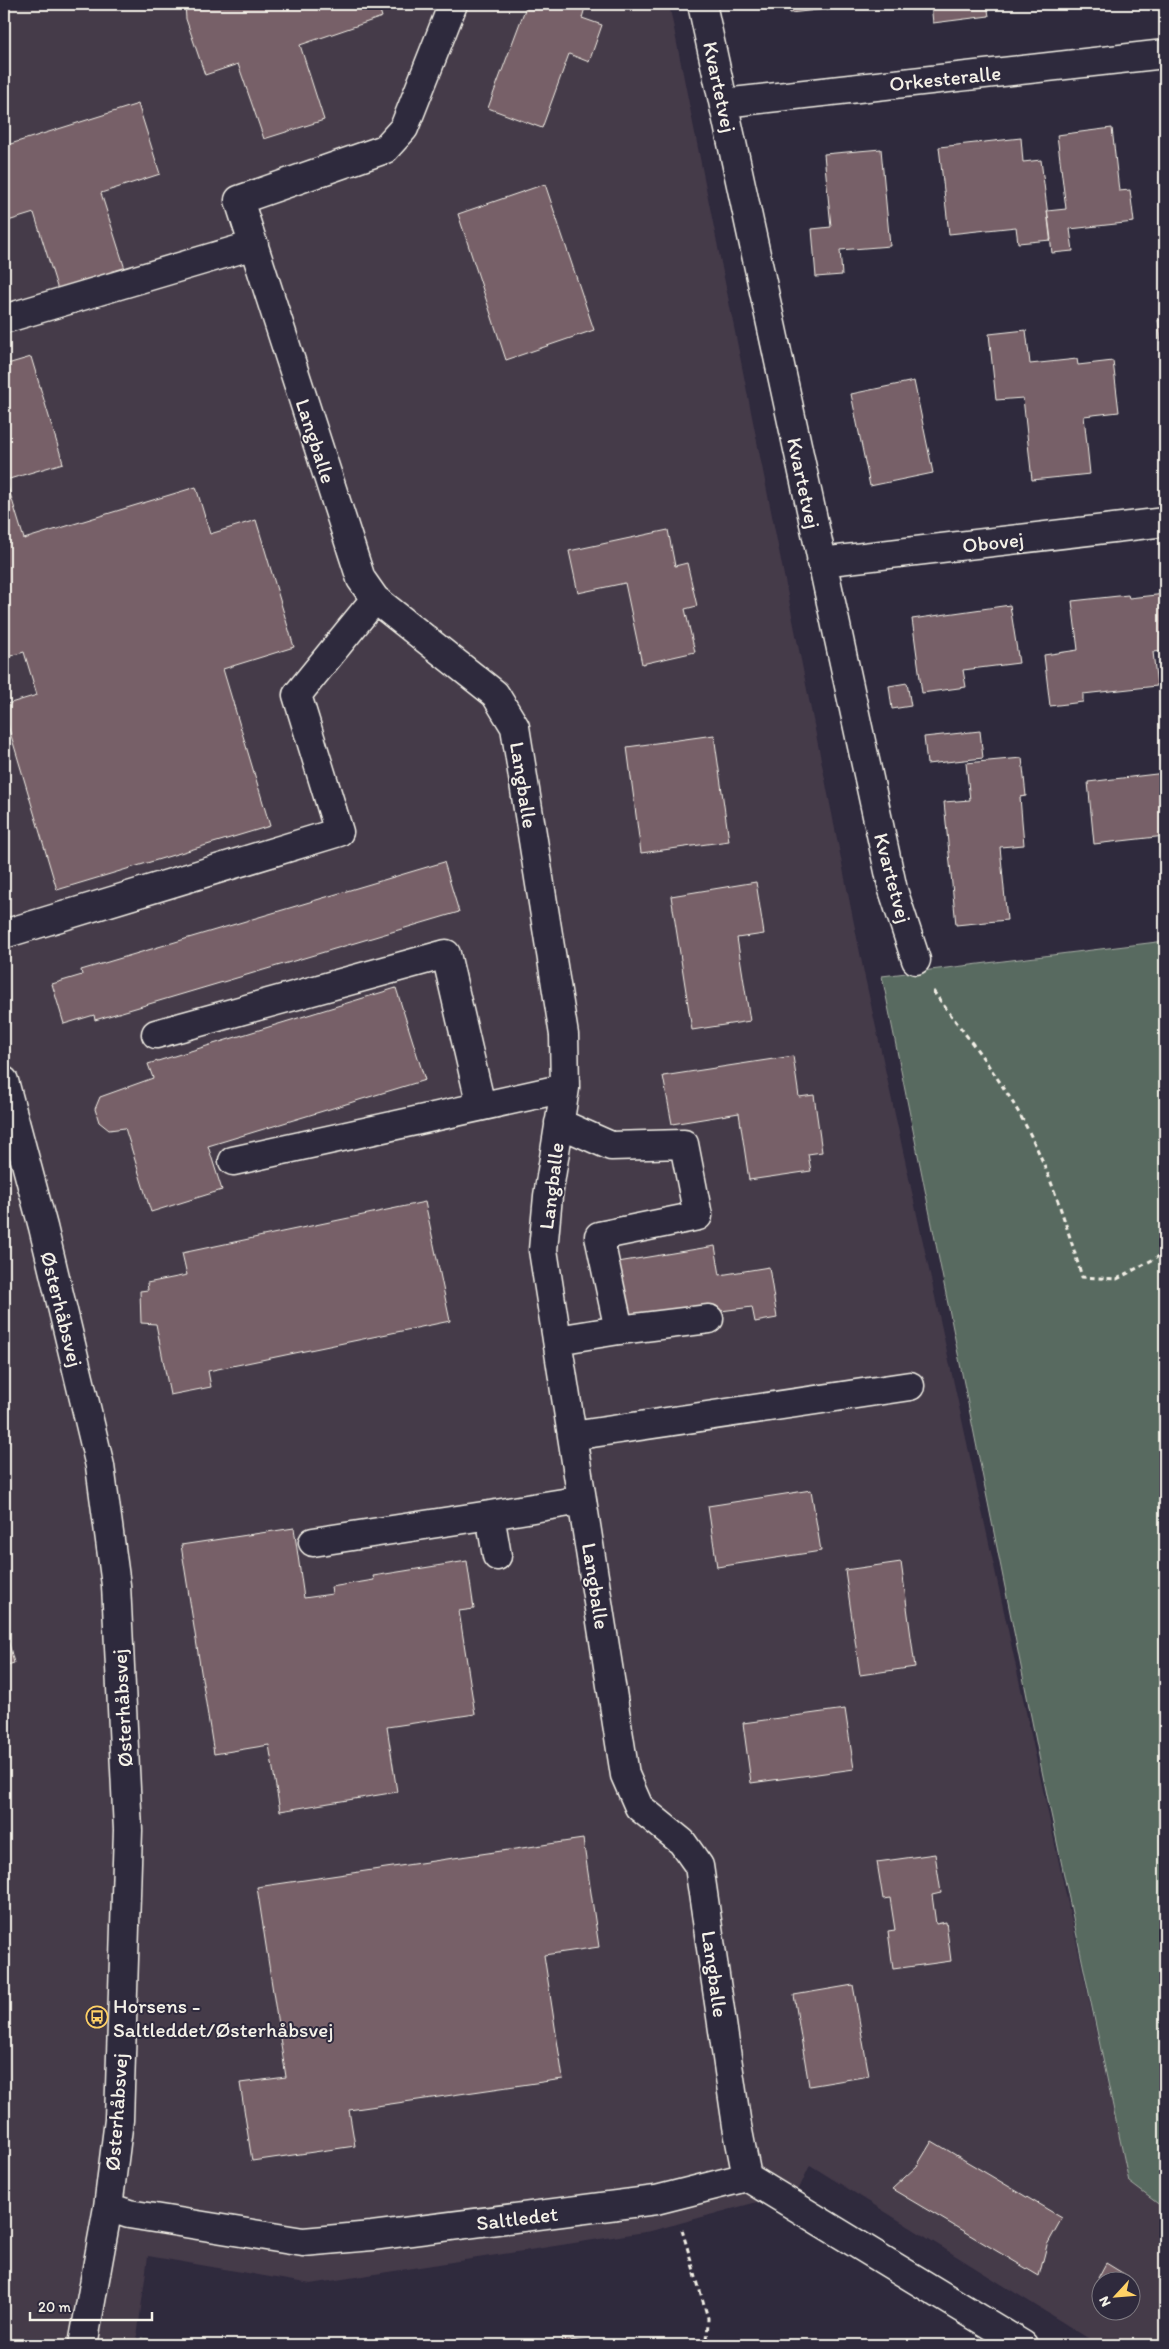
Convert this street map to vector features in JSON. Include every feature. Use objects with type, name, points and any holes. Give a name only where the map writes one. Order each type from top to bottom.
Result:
[{"type":"street","name":"Langballe","points":[[453,4],[404,128],[385,149],[239,200],[361,579],[374,599],[495,694],[515,727],[564,1035],[564,1088],[548,1196],[543,1250],[625,1775],[639,1807],[682,1842],[699,1866],[735,2116],[747,2177]]},
{"type":"street","name":"Kvartetvej","points":[[702,4],[893,890],[916,960]]},
{"type":"street","name":"Orkesteralle","points":[[724,104],[1165,54]]},
{"type":"street","points":[[4,319],[254,245]]},
{"type":"street","name":"Obovej","points":[[821,562],[1165,522]]},
{"type":"street","points":[[4,934],[339,832],[297,695],[374,599]]},
{"type":"street","points":[[156,1034],[446,954],[482,1106]]},
{"type":"street","name":"Østerhåbsvej","points":[[4,1080],[43,1227],[100,1466],[116,1585],[128,1830],[119,2120],[108,2208],[83,2345]]},
{"type":"street","points":[[233,1161],[564,1088]]},
{"type":"street","points":[[559,1123],[611,1146],[684,1144],[698,1216],[599,1236],[620,1330]]},
{"type":"street","points":[[557,1340],[709,1319]]},
{"type":"street","points":[[572,1436],[910,1386]]},
{"type":"street","points":[[313,1542],[582,1500]]},
{"type":"street","points":[[490,1514],[497,1556]]},
{"type":"street","points":[[747,2177],[1023,2345]]},
{"type":"street","name":"Saltledet","points":[[108,2208],[129,2214],[303,2242],[382,2235],[656,2200],[747,2177]]},
{"type":"path","points":[[916,960],[927,984],[994,1073],[1028,1129],[1057,1195],[1082,1277],[1117,1279],[1165,1253]]},
{"type":"path","points":[[672,2196],[708,2318],[707,2345]]},
{"type":"shaded area","points":[[4,4],[669,4],[864,973],[1129,2182],[1165,2209],[1165,2345],[1099,2345],[810,2165],[798,2191],[651,2231],[311,2284],[148,2256],[136,2345],[4,2345]]},
{"type":"green space","points":[[1165,941],[1165,2209],[1129,2182],[1043,1776],[882,976]]},
{"type":"green space","points":[[142,2338],[190,2345],[141,2345]]},
{"type":"building","points":[[185,4],[378,4],[382,17],[300,45],[324,120],[264,139],[238,64],[205,75],[186,19]]},
{"type":"building","points":[[527,4],[586,4],[582,18],[602,25],[589,62],[569,54],[542,128],[488,108]]},
{"type":"building","points":[[789,4],[845,4],[845,7],[790,13]]},
{"type":"building","points":[[931,4],[987,4],[989,16],[933,23]]},
{"type":"building","points":[[138,104],[160,174],[101,193],[125,269],[58,290],[34,213],[8,221],[4,207],[4,146]]},
{"type":"building","points":[[1112,128],[1119,191],[1130,190],[1134,222],[1070,229],[1073,251],[1052,253],[1047,211],[1066,209],[1057,135]]},
{"type":"building","points":[[1021,138],[1023,162],[1041,160],[1051,240],[1018,243],[1016,227],[949,234],[939,147]]},
{"type":"building","points":[[881,149],[890,246],[840,250],[842,275],[816,277],[812,229],[831,227],[824,154]]},
{"type":"building","points":[[545,184],[594,330],[506,360],[458,214]]},
{"type":"building","points":[[1165,319],[1165,373],[1158,320]]},
{"type":"building","points":[[1026,330],[1030,364],[1077,359],[1078,365],[1113,361],[1119,412],[1084,416],[1090,474],[1032,480],[1023,398],[996,400],[989,334]]},
{"type":"building","points":[[31,357],[63,463],[6,480],[24,539],[196,487],[210,534],[256,520],[294,647],[223,669],[270,826],[57,890],[4,712],[4,705],[37,695],[24,652],[4,658],[4,365]]},
{"type":"building","points":[[914,381],[933,473],[870,486],[851,394]]},
{"type":"building","points":[[668,530],[675,566],[687,563],[697,606],[685,609],[695,652],[642,664],[625,583],[578,593],[569,551]]},
{"type":"building","points":[[1165,594],[1165,651],[1153,652],[1157,686],[1083,694],[1083,702],[1050,706],[1044,655],[1078,650],[1072,601],[1128,595],[1129,598]]},
{"type":"building","points":[[1010,605],[1019,663],[963,670],[966,687],[922,693],[912,619]]},
{"type":"building","points":[[907,683],[911,706],[892,709],[889,686]]},
{"type":"building","points":[[980,731],[983,758],[927,764],[924,737]]},
{"type":"building","points":[[714,735],[729,841],[641,853],[627,747]]},
{"type":"building","points":[[1022,758],[1026,796],[1020,797],[1024,845],[1000,847],[1007,920],[956,925],[944,802],[970,800],[966,763]]},
{"type":"building","points":[[1165,773],[1165,836],[1094,844],[1088,782]]},
{"type":"building","points":[[444,862],[459,912],[95,1020],[94,1015],[64,1024],[52,984],[82,975],[81,970]]},
{"type":"building","points":[[756,882],[764,934],[737,938],[750,1021],[692,1030],[671,896]]},
{"type":"building","points":[[396,988],[425,1080],[208,1146],[222,1190],[151,1212],[125,1128],[109,1130],[99,1122],[95,1109],[100,1097],[153,1078],[148,1064]]},
{"type":"building","points":[[793,1056],[799,1097],[814,1095],[822,1152],[808,1154],[811,1171],[749,1180],[739,1113],[672,1124],[663,1076]]},
{"type":"building","points":[[425,1202],[450,1321],[208,1371],[211,1387],[170,1395],[156,1324],[141,1323],[140,1291],[148,1290],[147,1283],[187,1275],[182,1253]]},
{"type":"building","points":[[715,1246],[720,1275],[769,1267],[777,1318],[755,1322],[752,1307],[627,1323],[618,1262]]},
{"type":"building","points":[[811,1490],[821,1551],[717,1567],[708,1506]]},
{"type":"building","points":[[294,1528],[304,1598],[332,1594],[331,1587],[374,1580],[373,1576],[467,1561],[474,1609],[459,1611],[475,1714],[387,1727],[397,1792],[280,1811],[269,1745],[214,1754],[181,1545]]},
{"type":"building","points":[[901,1562],[915,1667],[860,1675],[845,1570]]},
{"type":"building","points":[[4,1624],[14,1663],[4,1666]]},
{"type":"building","points":[[845,1709],[854,1769],[751,1783],[743,1723]]},
{"type":"building","points":[[583,1839],[599,1947],[544,1955],[563,2079],[349,2110],[355,2146],[252,2161],[240,2083],[286,2077],[257,1887]]},
{"type":"building","points":[[935,1854],[941,1893],[932,1895],[936,1924],[946,1922],[951,1961],[893,1969],[888,1931],[895,1930],[890,1898],[883,1899],[877,1862]]},
{"type":"building","points":[[853,1985],[869,2076],[809,2086],[794,1995]]},
{"type":"building","points":[[932,2141],[1062,2218],[1047,2245],[1039,2276],[892,2189],[917,2166]]},
{"type":"building","points":[[1106,2263],[1121,2272],[1101,2272]]},
{"type":"building","points":[[562,2339],[607,2345],[561,2345]]},
{"type":"place","name":"Horsens - Saltleddet/Østerhåbsvej","points":[[97,2017]]}]
